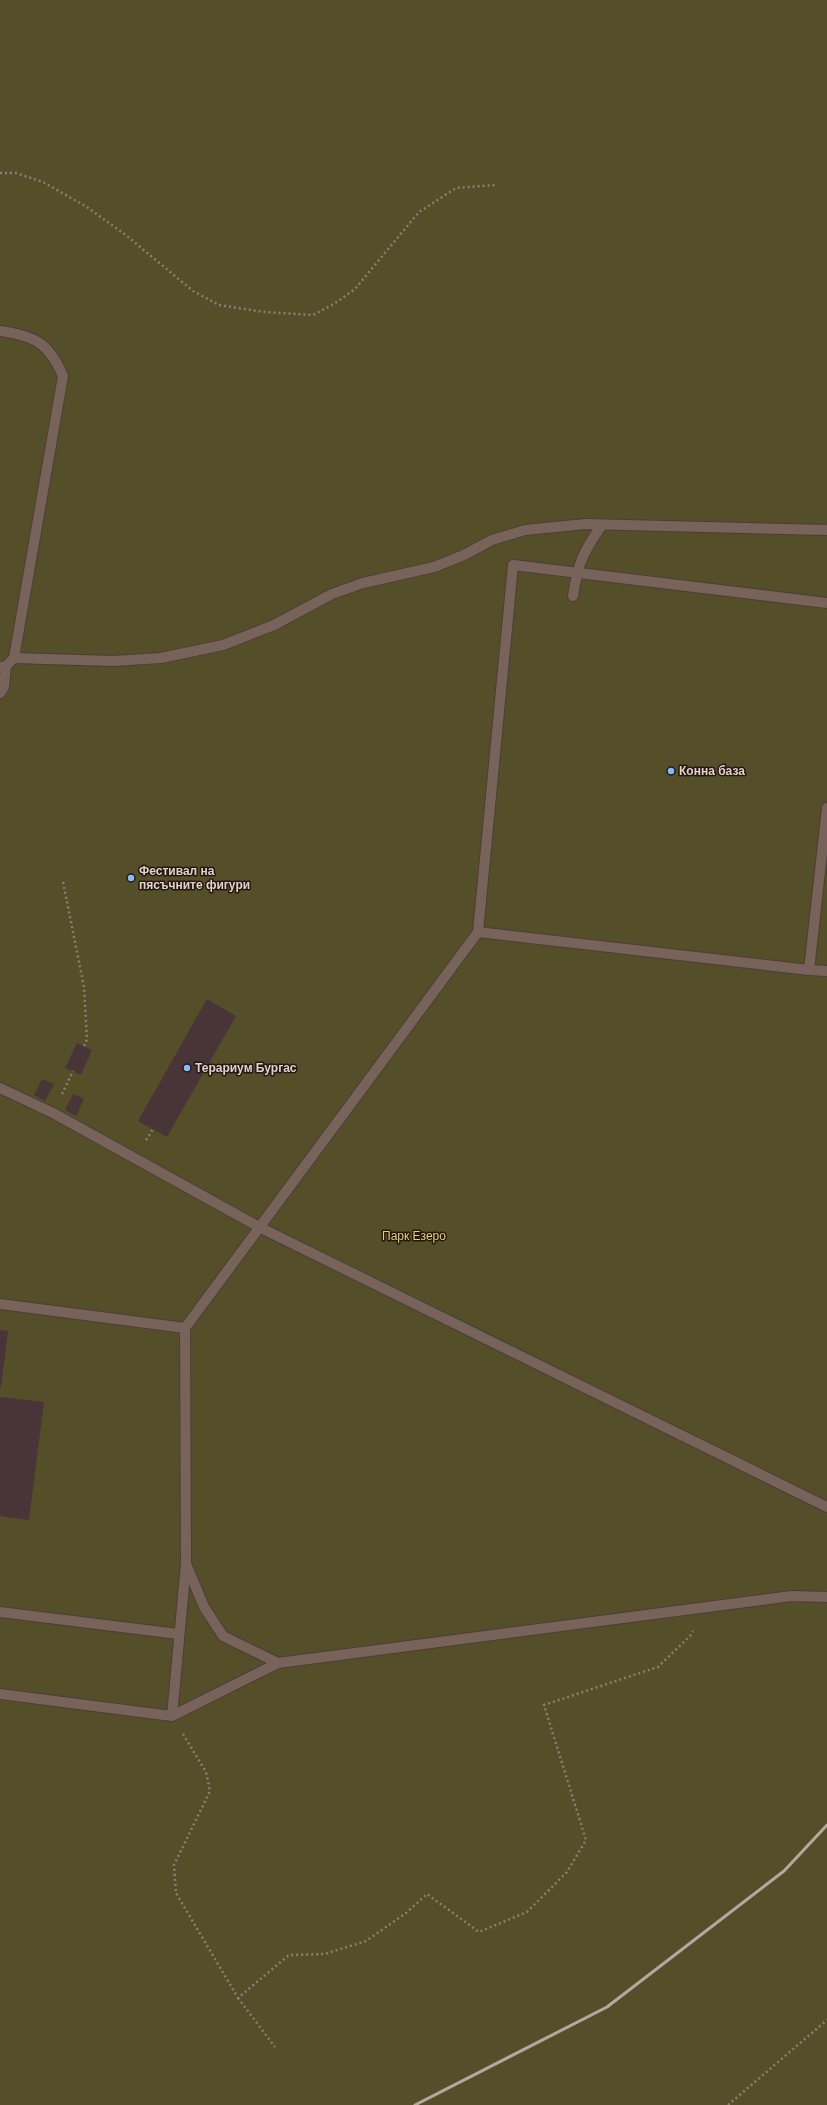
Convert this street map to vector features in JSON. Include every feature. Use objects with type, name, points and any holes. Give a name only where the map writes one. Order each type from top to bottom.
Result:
[{"type":"street","points":[[0,330],[17,333],[40,343],[55,358],[63,376],[14,658],[3,667],[4,687],[0,693]]},
{"type":"street","points":[[14,658],[113,661],[161,658],[223,645],[274,625],[332,594],[363,583],[434,567],[464,555],[492,540],[525,530],[557,525],[827,530]]},
{"type":"street","points":[[573,596],[577,572],[584,551],[602,525]]},
{"type":"street","points":[[172,1716],[178,1634],[186,1564],[185,1328],[261,1228],[478,932],[513,565],[827,603]]},
{"type":"street","points":[[809,970],[827,808]]},
{"type":"street","points":[[478,932],[809,970],[827,970]]},
{"type":"street","points":[[0,1088],[53,1112],[261,1228],[827,1507]]},
{"type":"street","points":[[0,1304],[185,1328]]},
{"type":"street","points":[[186,1564],[204,1607],[222,1636],[278,1664]]},
{"type":"street","points":[[0,1694],[172,1716],[278,1664],[708,1606],[792,1596],[827,1597]]},
{"type":"street","points":[[0,1612],[178,1634]]},
{"type":"path","points":[[0,173],[16,173],[43,182],[87,208],[127,236],[193,292],[219,305],[264,312],[313,314],[334,304],[356,288],[419,212],[456,188],[495,186]]},
{"type":"path","points":[[63,882],[84,987],[87,1039],[84,1046]]},
{"type":"path","points":[[238,1998],[290,1955],[325,1954],[366,1941],[406,1913],[427,1894],[479,1932],[526,1912],[567,1872],[586,1840],[544,1705],[658,1667],[690,1636],[708,1606]]},
{"type":"path","points":[[172,1716],[206,1772],[210,1791],[174,1865],[176,1893],[238,1998],[275,2046]]},
{"type":"path","points":[[728,2105],[827,2020]]},
{"type":"green space","name":"Парк Езеро","points":[[0,0],[827,0],[827,2105],[0,2105]]},
{"type":"building","name":"Терариум Бургас","points":[[207,999],[236,1016],[167,1137],[138,1121]]},
{"type":"building","points":[[77,1043],[92,1050],[81,1075],[65,1068]]},
{"type":"building","points":[[42,1079],[54,1084],[45,1101],[34,1095]]},
{"type":"building","points":[[73,1094],[84,1099],[76,1116],[65,1110]]},
{"type":"building","points":[[0,1330],[8,1331],[1,1388],[0,1387]]},
{"type":"building","points":[[0,1397],[44,1402],[29,1520],[0,1516]]},
{"type":"railway","points":[[415,2105],[607,2007],[784,1871],[827,1825]]},
{"type":"place","name":"Конна база","points":[[671,771]]},
{"type":"place","name":"Фестивал на пясъчните фигури","points":[[131,878]]},
{"type":"place","name":"Терариум Бургас","points":[[187,1068]]}]
